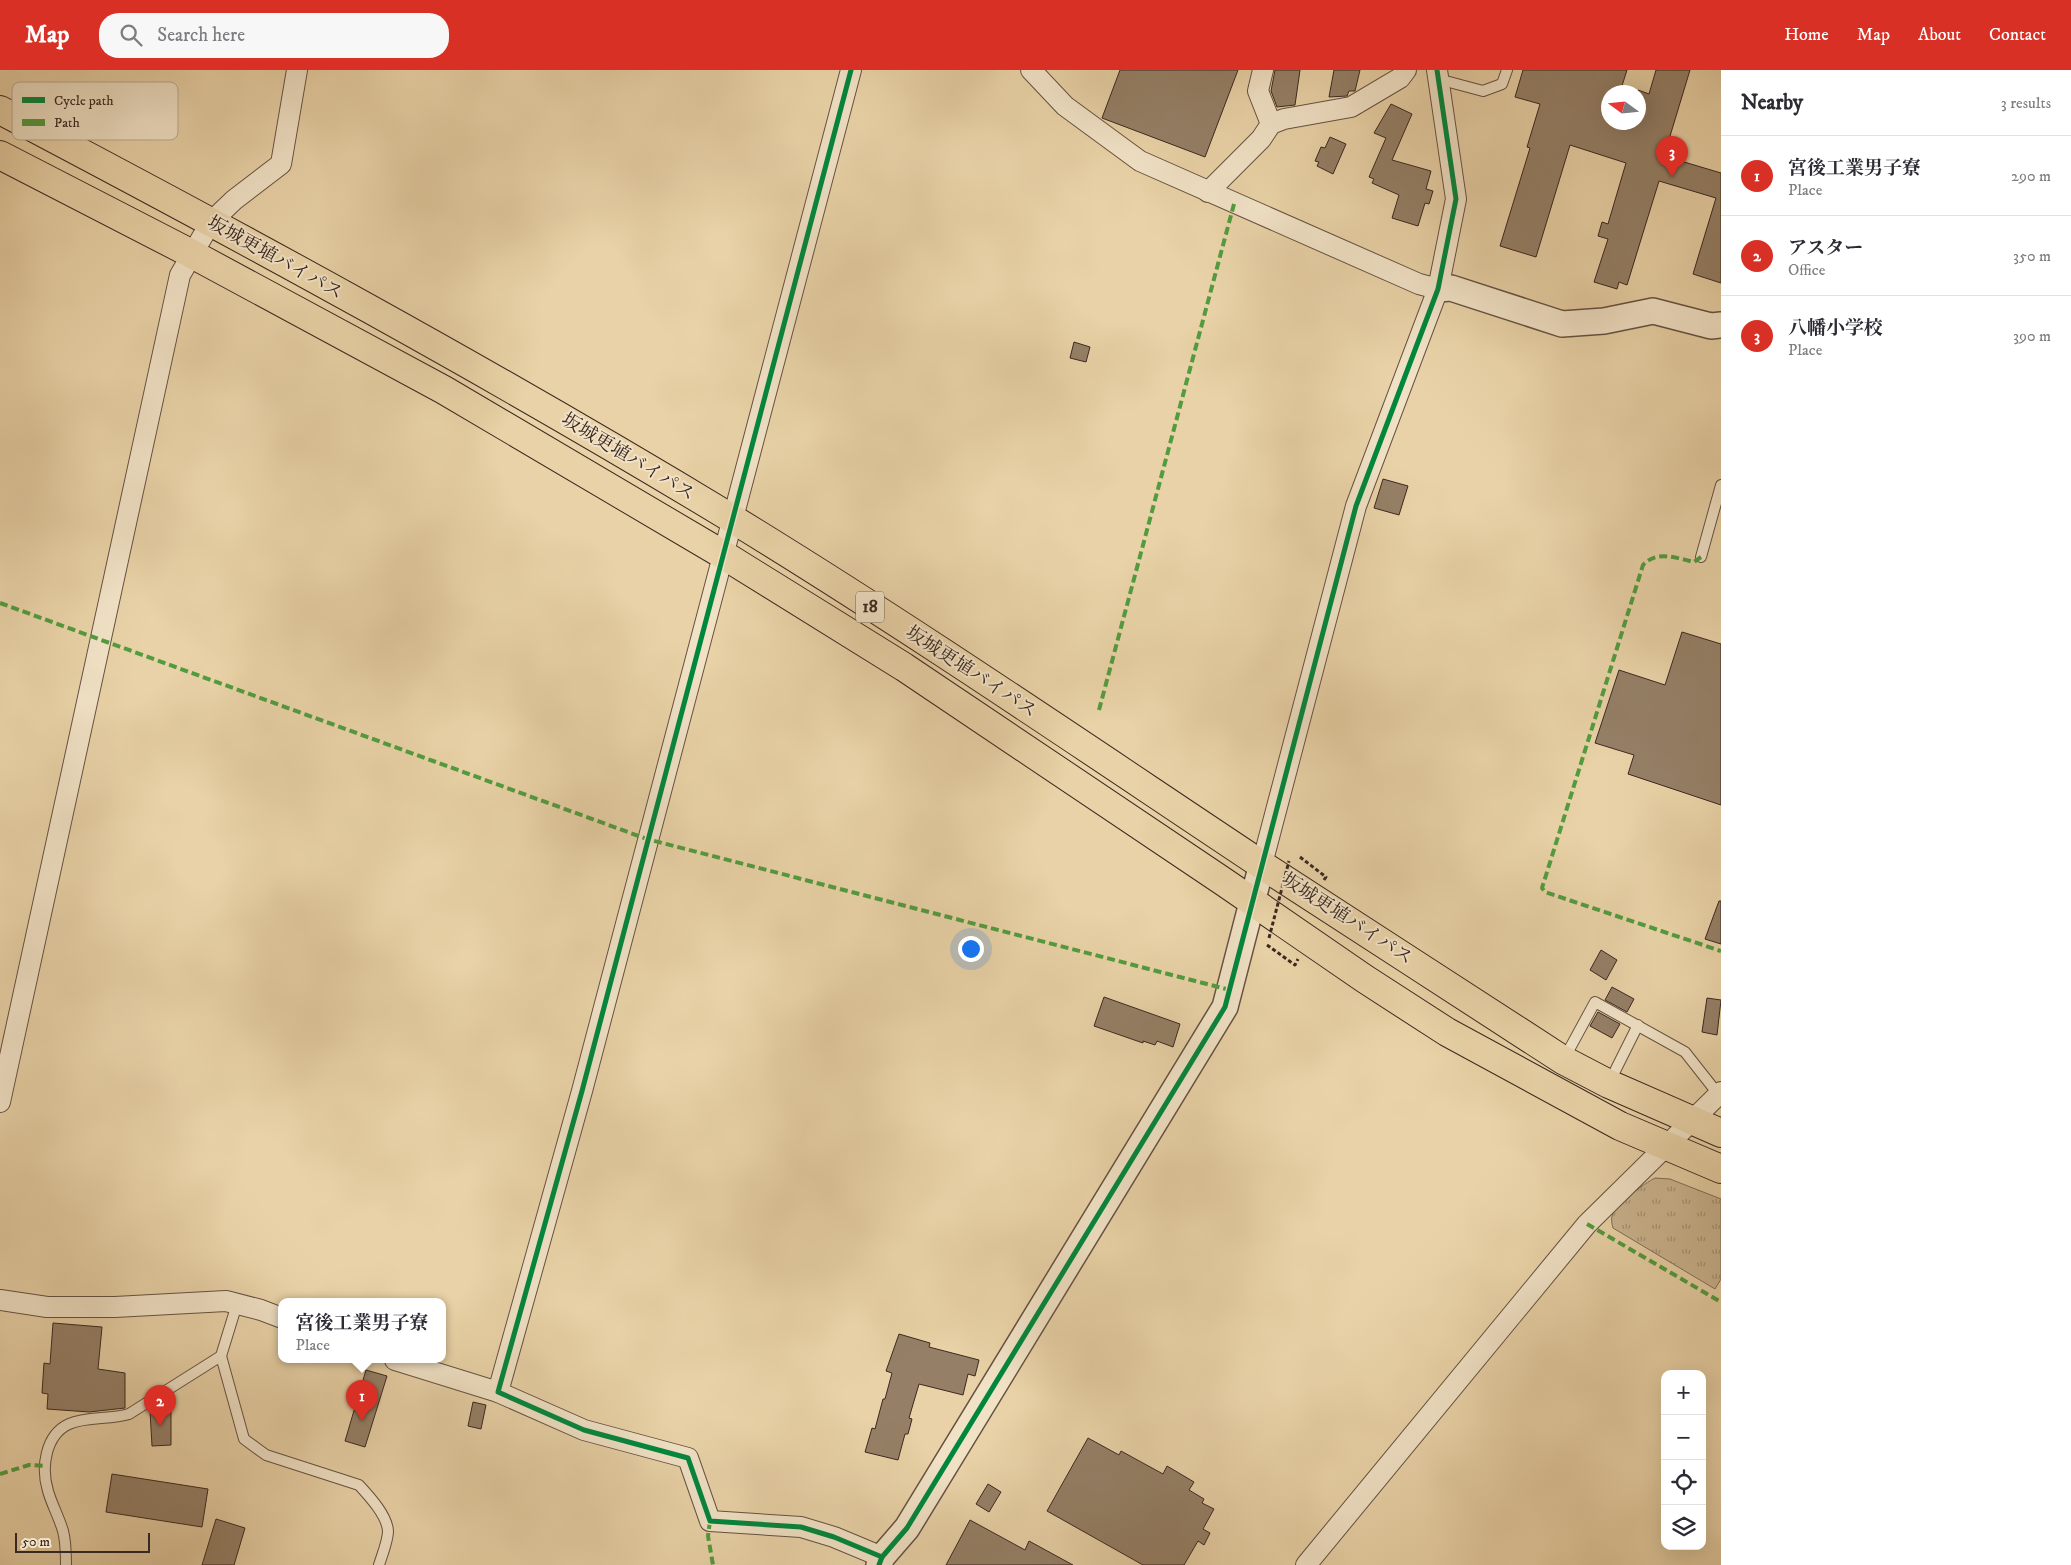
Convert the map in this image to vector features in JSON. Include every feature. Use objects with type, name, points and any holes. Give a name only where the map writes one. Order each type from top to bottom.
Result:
[{"type":"highway","name":"坂城更埴バイパス","points":[[0,110],[12,116]]},
{"type":"highway","name":"坂城更埴バイパス","points":[[57,140],[211,222],[527,398],[733,520],[1076,739],[1262,864],[1563,1060],[1609,1084],[1692,1122],[1721,1133]]},
{"type":"highway","name":"坂城更埴バイパス","points":[[0,154],[192,254],[444,390],[722,554],[904,667],[1253,901],[1365,979],[1447,1032],[1612,1122],[1721,1170]]},
{"type":"street","points":[[0,1102],[180,275],[211,222],[234,200],[281,164],[297,70]]},
{"type":"street","points":[[498,1392],[584,1081],[851,70]]},
{"type":"street","points":[[1031,70],[1065,106],[1111,142],[1140,160],[1208,192],[1419,284],[1438,290],[1451,288],[1562,324],[1604,321],[1653,311],[1711,326],[1721,325]]},
{"type":"street","points":[[1263,70],[1258,90],[1271,124]]},
{"type":"street","points":[[1208,192],[1261,139],[1271,124],[1284,119],[1351,106],[1400,78],[1406,70]]},
{"type":"street","points":[[406,1363],[498,1392],[584,1430],[688,1458],[710,1521],[801,1527],[834,1537],[880,1561],[907,1528],[1225,1007],[1356,506],[1438,290],[1456,200],[1438,74]]},
{"type":"street","points":[[1306,1565],[1587,1224],[1664,1145],[1692,1122],[1720,1093]]},
{"type":"street","points":[[0,1300],[47,1306],[115,1307],[226,1301],[278,1317]]},
{"type":"lane","points":[[1438,74],[1483,91],[1502,84],[1507,70]]},
{"type":"lane","points":[[1701,557],[1721,485]]},
{"type":"lane","points":[[1563,1060],[1595,1002],[1685,1052],[1720,1093]]},
{"type":"lane","points":[[1609,1084],[1638,1025]]},
{"type":"lane","points":[[237,1304],[221,1356],[244,1440],[266,1455],[359,1485],[369,1496],[387,1524],[388,1533],[379,1565]]},
{"type":"lane","points":[[66,1565],[65,1540],[47,1490],[45,1466],[49,1445],[58,1432],[70,1424],[118,1418],[129,1414],[221,1356]]},
{"type":"path","points":[[1270,938],[1289,861]]},
{"type":"green space","points":[[1655,1178],[1670,1179],[1721,1199],[1721,1279],[1715,1289],[1613,1228],[1612,1216],[1618,1206]]},
{"type":"building","points":[[1120,70],[1238,70],[1205,157],[1102,118]]},
{"type":"building","points":[[1275,70],[1300,70],[1295,105],[1277,107],[1271,91]]},
{"type":"building","points":[[1334,70],[1360,70],[1355,91],[1349,91],[1347,96],[1329,97]]},
{"type":"building","points":[[1523,70],[1627,70],[1622,85],[1601,85],[1601,130],[1646,130],[1646,93],[1649,94],[1656,70],[1690,70],[1664,156],[1721,173],[1721,283],[1693,274],[1716,198],[1659,181],[1627,285],[1619,282],[1617,289],[1594,282],[1608,239],[1598,236],[1602,222],[1608,224],[1626,163],[1570,145],[1536,257],[1500,246],[1530,148],[1527,147],[1540,104],[1515,97]]},
{"type":"building","points":[[1391,104],[1412,114],[1392,160],[1431,171],[1426,189],[1433,191],[1429,204],[1425,203],[1418,226],[1392,218],[1399,195],[1372,183],[1374,179],[1369,177],[1386,138],[1374,133]]},
{"type":"building","points":[[1330,137],[1346,144],[1333,174],[1317,166],[1319,162],[1315,161],[1321,147],[1325,148]]},
{"type":"building","points":[[1074,342],[1090,347],[1086,362],[1070,358]]},
{"type":"building","points":[[1383,479],[1408,486],[1399,515],[1374,508]]},
{"type":"building","points":[[1682,632],[1721,644],[1721,805],[1628,774],[1634,755],[1595,743],[1619,670],[1665,685]]},
{"type":"building","points":[[1719,901],[1721,901],[1721,944],[1705,939]]},
{"type":"building","points":[[1601,950],[1617,960],[1606,980],[1590,970]]},
{"type":"building","points":[[1612,987],[1634,999],[1627,1012],[1605,1000]]},
{"type":"building","points":[[1104,997],[1180,1024],[1173,1047],[1157,1041],[1155,1045],[1143,1041],[1143,1043],[1094,1026]]},
{"type":"building","points":[[1707,998],[1721,1000],[1717,1035],[1702,1032]]},
{"type":"building","points":[[1598,1012],[1620,1024],[1612,1038],[1590,1026]]},
{"type":"building","points":[[53,1323],[102,1327],[98,1369],[125,1373],[125,1408],[89,1412],[47,1409],[48,1394],[42,1393],[44,1363],[50,1364]]},
{"type":"building","points":[[899,1334],[930,1343],[929,1347],[979,1360],[975,1376],[968,1374],[963,1395],[919,1384],[909,1418],[912,1419],[908,1434],[905,1434],[898,1460],[865,1452],[872,1428],[875,1429],[883,1399],[885,1399],[892,1373],[886,1371]]},
{"type":"building","points":[[366,1370],[387,1376],[365,1447],[345,1441]]},
{"type":"building","points":[[473,1402],[486,1405],[481,1429],[468,1426]]},
{"type":"building","points":[[171,1409],[171,1445],[152,1446],[150,1411]]},
{"type":"building","points":[[1088,1438],[1119,1455],[1121,1451],[1163,1474],[1167,1466],[1194,1482],[1189,1490],[1204,1499],[1202,1503],[1214,1509],[1203,1529],[1210,1533],[1204,1545],[1198,1541],[1184,1565],[1143,1565],[1047,1511]]},
{"type":"building","points":[[112,1474],[208,1489],[202,1527],[106,1512]]},
{"type":"building","points":[[988,1484],[1001,1492],[989,1512],[976,1504]]},
{"type":"building","points":[[216,1519],[245,1528],[234,1565],[202,1565]]},
{"type":"building","points":[[970,1520],[1025,1550],[1029,1541],[1073,1565],[946,1565]]},
{"type":"marked path","points":[[1099,710],[1234,204]]},
{"type":"marked path","points":[[1701,557],[1694,562],[1661,556],[1648,560],[1643,565],[1542,888],[1545,892],[1721,951]]},
{"type":"marked path","points":[[0,603],[647,839],[1230,990]]},
{"type":"marked path","points":[[1587,1224],[1721,1302]]},
{"type":"marked path","points":[[0,1474],[29,1465],[45,1466]]},
{"type":"marked path","points":[[710,1521],[708,1536],[713,1565]]},
{"type":"cycle path","points":[[851,70],[582,1091],[498,1392],[584,1430],[688,1458],[710,1521],[801,1527],[834,1537],[882,1557]]},
{"type":"cycle path","points":[[879,1565],[882,1557],[907,1528],[1225,1007],[1356,506],[1438,289],[1456,199],[1437,70]]},
{"type":"place","name":"八幡小学校","points":[[1672,177]]},
{"type":"place","name":"宮後工業男子寮","points":[[362,1421]]},
{"type":"place","name":"アスター","points":[[160,1426]]}]
